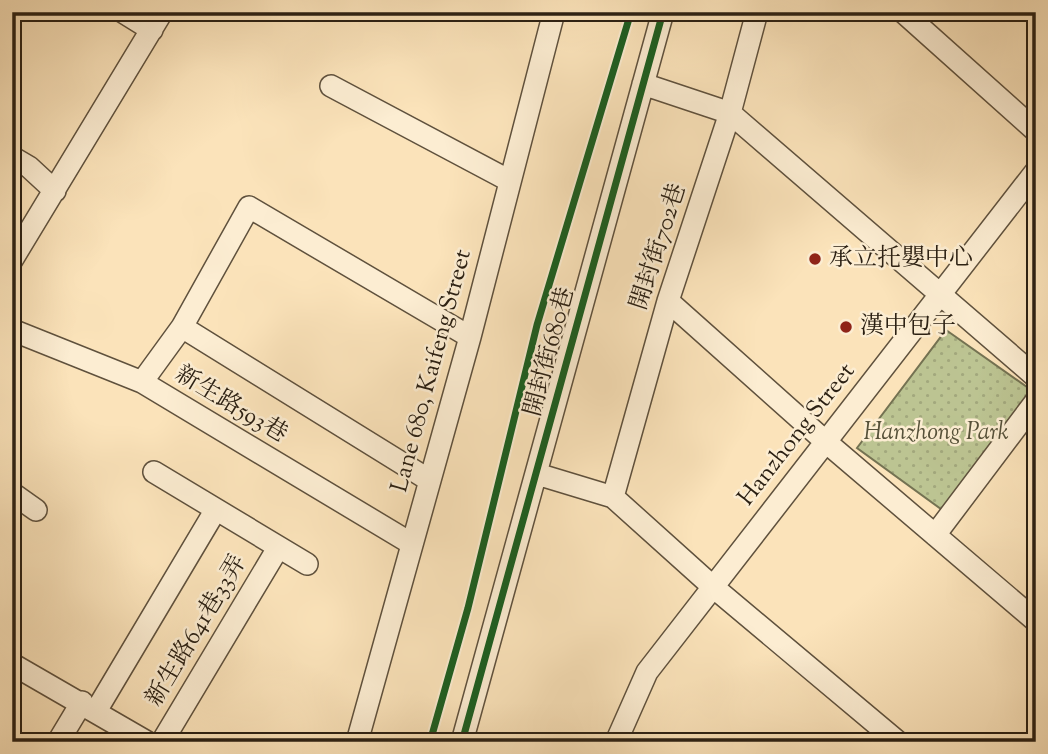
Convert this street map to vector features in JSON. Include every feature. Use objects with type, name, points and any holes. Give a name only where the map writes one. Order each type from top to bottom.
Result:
[{"type":"street","points":[[12,260],[157,21],[123,12]]},
{"type":"street","name":"Lane 680, Kaifeng Street","points":[[357,742],[470,337],[508,180],[554,12]]},
{"type":"street","name":"開封街680巷","points":[[462,742],[663,12]]},
{"type":"street","name":"開封街702巷","points":[[613,497],[668,301],[730,113],[757,12]]},
{"type":"street","points":[[903,12],[1036,131]]},
{"type":"street","points":[[643,84],[730,113],[1036,377]]},
{"type":"street","points":[[331,86],[508,180]]},
{"type":"street","points":[[12,157],[29,167],[55,191]]},
{"type":"street","name":"Hanzhong Street","points":[[616,742],[647,672],[1036,172]]},
{"type":"street","points":[[142,382],[182,327],[249,207],[470,337]]},
{"type":"street","points":[[668,301],[826,442],[1036,621]]},
{"type":"street","points":[[182,327],[429,480]]},
{"type":"street","name":"新生路593巷","points":[[12,330],[142,382],[412,544]]},
{"type":"street","points":[[935,536],[1036,401]]},
{"type":"street","points":[[154,472],[307,564]]},
{"type":"street","points":[[537,474],[613,497],[712,586],[898,742]]},
{"type":"street","points":[[12,493],[36,510]]},
{"type":"street","points":[[58,742],[89,707],[215,511]]},
{"type":"street","name":"新生路641巷33弄","points":[[162,742],[278,548]]},
{"type":"street","points":[[12,664],[147,742]]},
{"type":"green space","name":"Hanzhong Park","points":[[946,330],[1034,392],[945,512],[857,448]]},
{"type":"cycle path","points":[[430,742],[468,608],[537,325],[631,12]]},
{"type":"cycle path","points":[[462,742],[663,12]]},
{"type":"place","name":"承立托嬰中心","points":[[815,259]]},
{"type":"place","name":"漢中包子","points":[[846,327]]}]
